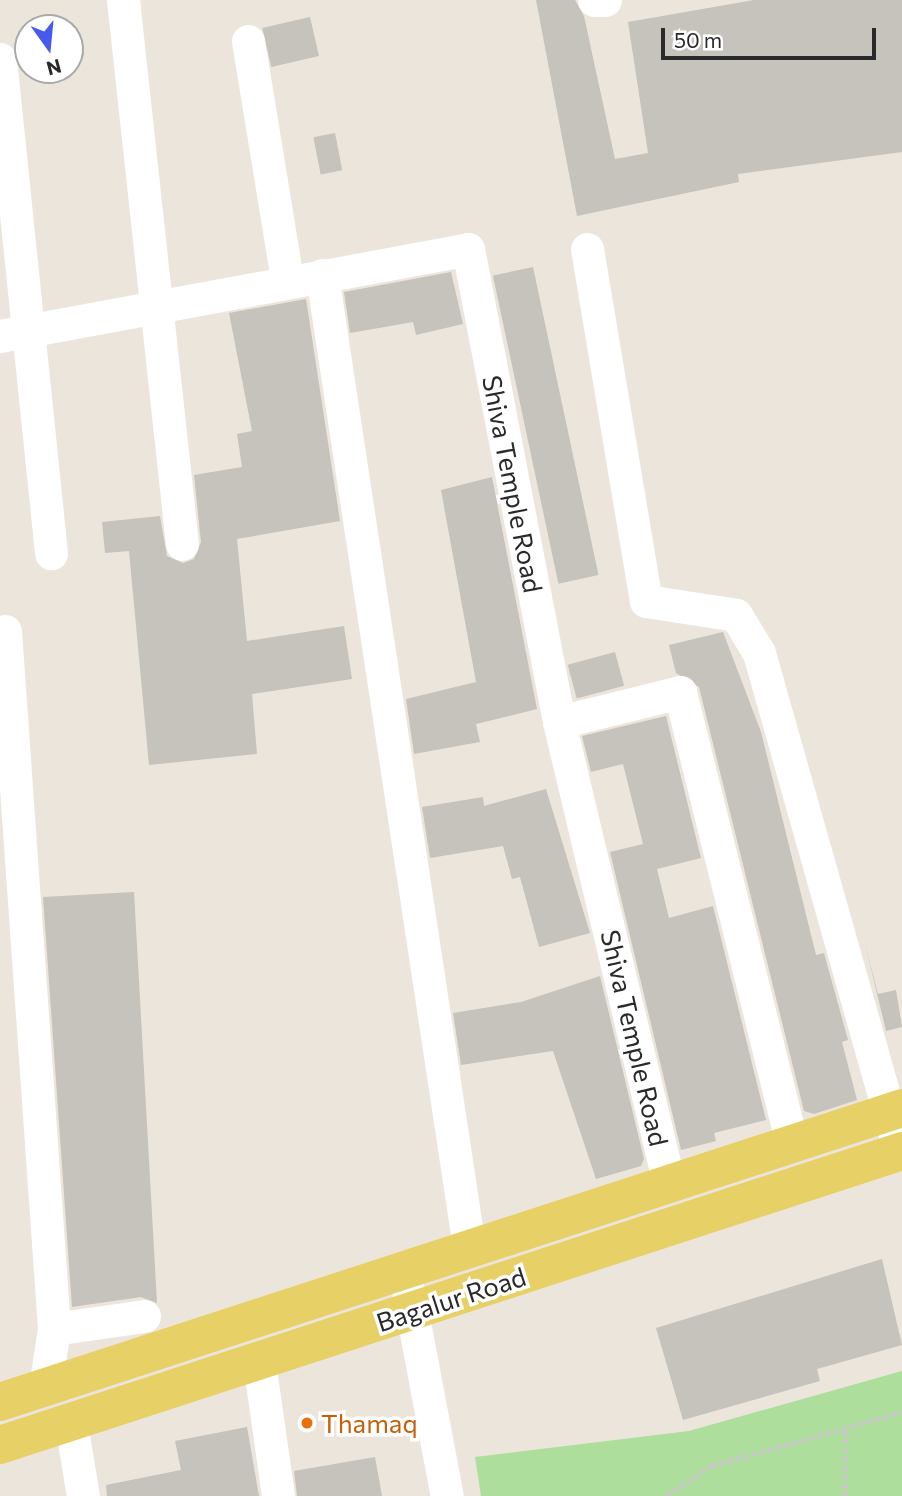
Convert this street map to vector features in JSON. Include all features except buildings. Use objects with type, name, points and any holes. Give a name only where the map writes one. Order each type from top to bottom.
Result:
[{"type":"main road","name":"Bagalur Road","points":[[0,1402],[895,1110]]},
{"type":"main road","name":"Bagalur Road","points":[[0,1445],[901,1151]]},
{"type":"street","points":[[123,0],[183,544]]},
{"type":"street","points":[[594,0],[605,0]]},
{"type":"street","points":[[248,41],[287,280]]},
{"type":"street","points":[[0,59],[14,334],[51,553]]},
{"type":"street","name":"Shiva Temple Road","points":[[14,334],[158,304],[468,249],[559,722],[669,1182]]},
{"type":"street","points":[[587,249],[646,601],[736,615],[759,653],[895,1110],[901,1151]]},
{"type":"street","points":[[322,275],[469,1247]]},
{"type":"street","points":[[5,631],[54,1329],[45,1387]]},
{"type":"street","points":[[559,722],[680,692],[793,1143]]},
{"type":"street","points":[[402,1269],[414,1311],[447,1496]]},
{"type":"street","points":[[54,1329],[144,1316]]},
{"type":"street","points":[[259,1362],[278,1496]]},
{"type":"street","points":[[71,1423],[83,1496]]},
{"type":"path","points":[[666,1496],[711,1466],[902,1412]]},
{"type":"path","points":[[845,1496],[846,1428]]},
{"type":"green space","points":[[902,1371],[902,1496],[481,1496],[475,1457],[689,1431]]},
{"type":"place","name":"Thamaq","points":[[307,1423]]}]
